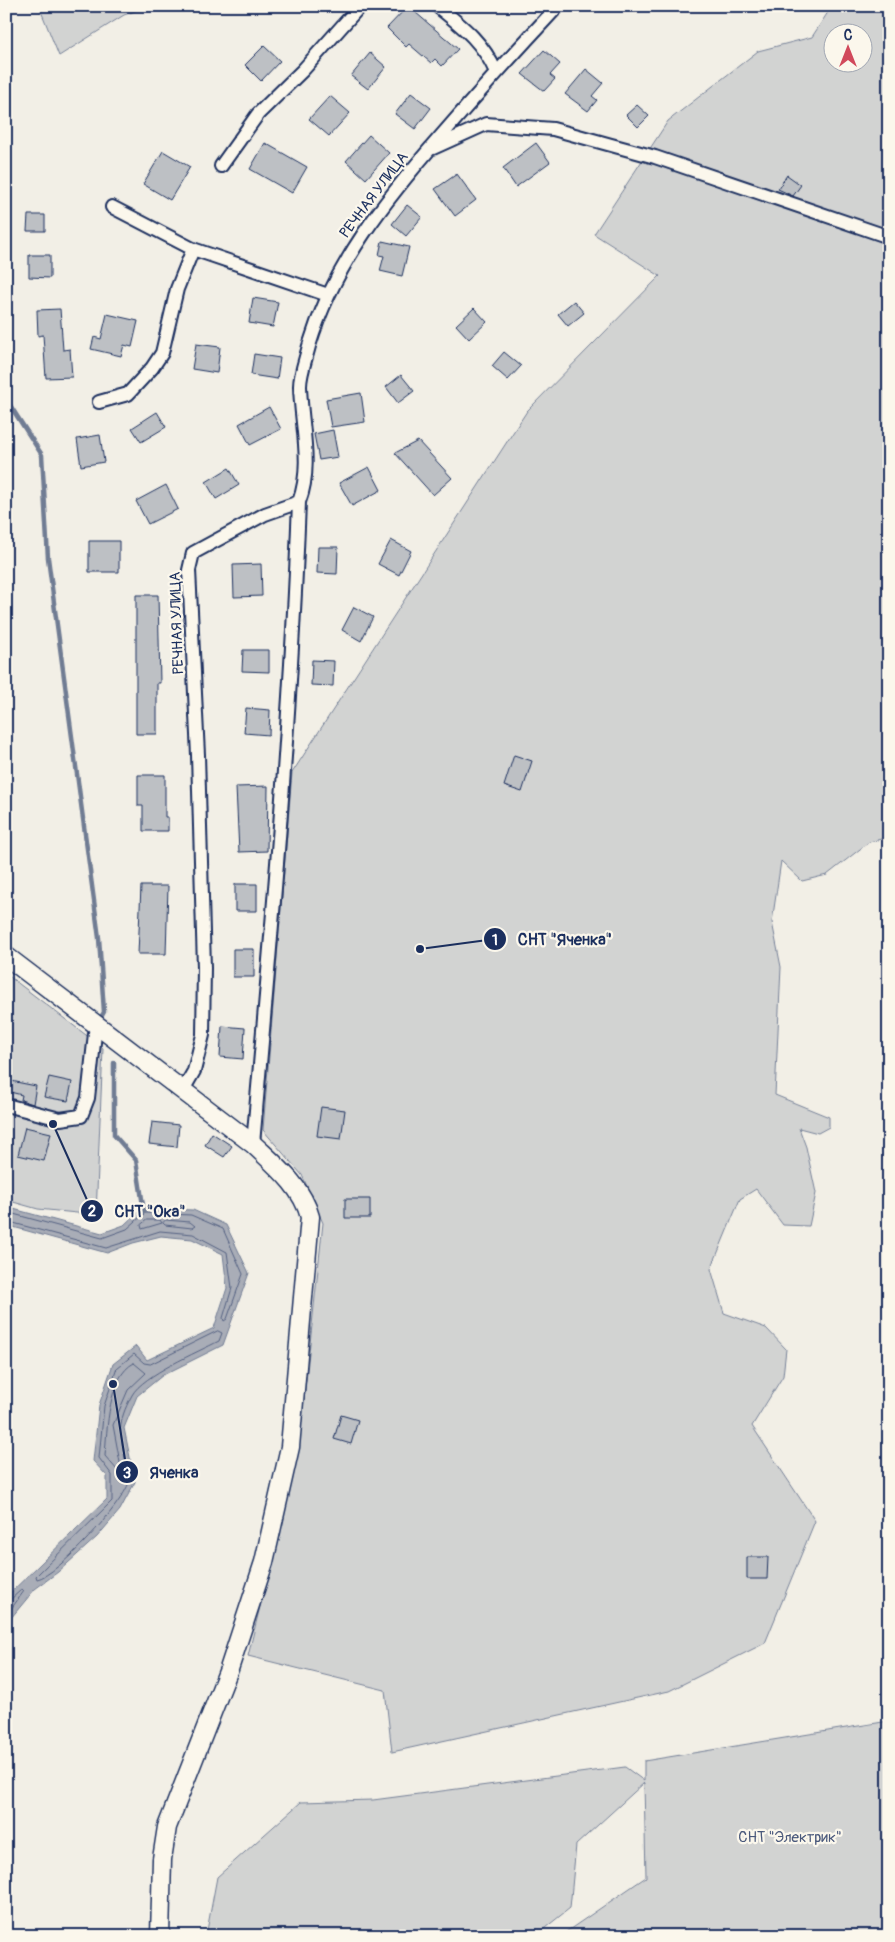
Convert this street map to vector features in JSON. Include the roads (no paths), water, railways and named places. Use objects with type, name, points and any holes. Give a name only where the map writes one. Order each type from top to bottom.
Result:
[{"type":"street","points":[[221,166],[258,114],[303,70],[360,6]]},
{"type":"street","points":[[437,6],[475,38],[488,55],[496,72]]},
{"type":"street","name":"РЕЧНАЯ УЛИЦА","points":[[183,1090],[194,1072],[203,1035],[204,968],[199,765],[189,570],[192,553],[265,514],[299,502],[305,486],[305,425],[300,384],[309,345],[328,295],[356,242],[428,150],[496,72],[558,6]]},
{"type":"street","points":[[428,150],[486,124],[553,129],[655,157],[889,237]]},
{"type":"street","points":[[112,207],[193,249],[328,295]]},
{"type":"street","points":[[99,402],[128,394],[152,368],[162,353],[177,289],[193,249]]},
{"type":"street","points":[[253,1144],[286,767],[289,689],[296,614],[299,502]]},
{"type":"street","points":[[6,956],[253,1144],[286,1175],[306,1202],[310,1216],[290,1447],[264,1562],[229,1669],[167,1826],[162,1859],[160,1936]]},
{"type":"street","points":[[6,1105],[60,1119],[81,1116],[88,1098],[96,1024]]},
{"type":"water","points":[[6,1207],[102,1233],[124,1225],[142,1208],[193,1210],[226,1225],[249,1273],[223,1345],[163,1375],[137,1396],[124,1428],[135,1482],[120,1510],[97,1537],[58,1572],[35,1589],[6,1624],[6,1597],[107,1499],[107,1476],[93,1461],[99,1405],[113,1364],[136,1346],[147,1360],[214,1328],[227,1288],[223,1254],[192,1239],[161,1236],[133,1243],[107,1253],[6,1225]]},
{"type":"waterway","points":[[6,399],[42,455],[48,558],[99,938],[104,1012],[100,1019],[103,1021]]},
{"type":"waterway","points":[[114,1063],[114,1135],[136,1160],[144,1212]]},
{"type":"place","name":"СНТ \"Яченка\"","points":[[420,949]]},
{"type":"place","name":"СНТ \"Ока\"","points":[[53,1124]]},
{"type":"place","name":"Яченка","points":[[113,1384]]},
{"type":"park label","name":"СНТ \"Электрик\"","points":[[790,1837]]}]
